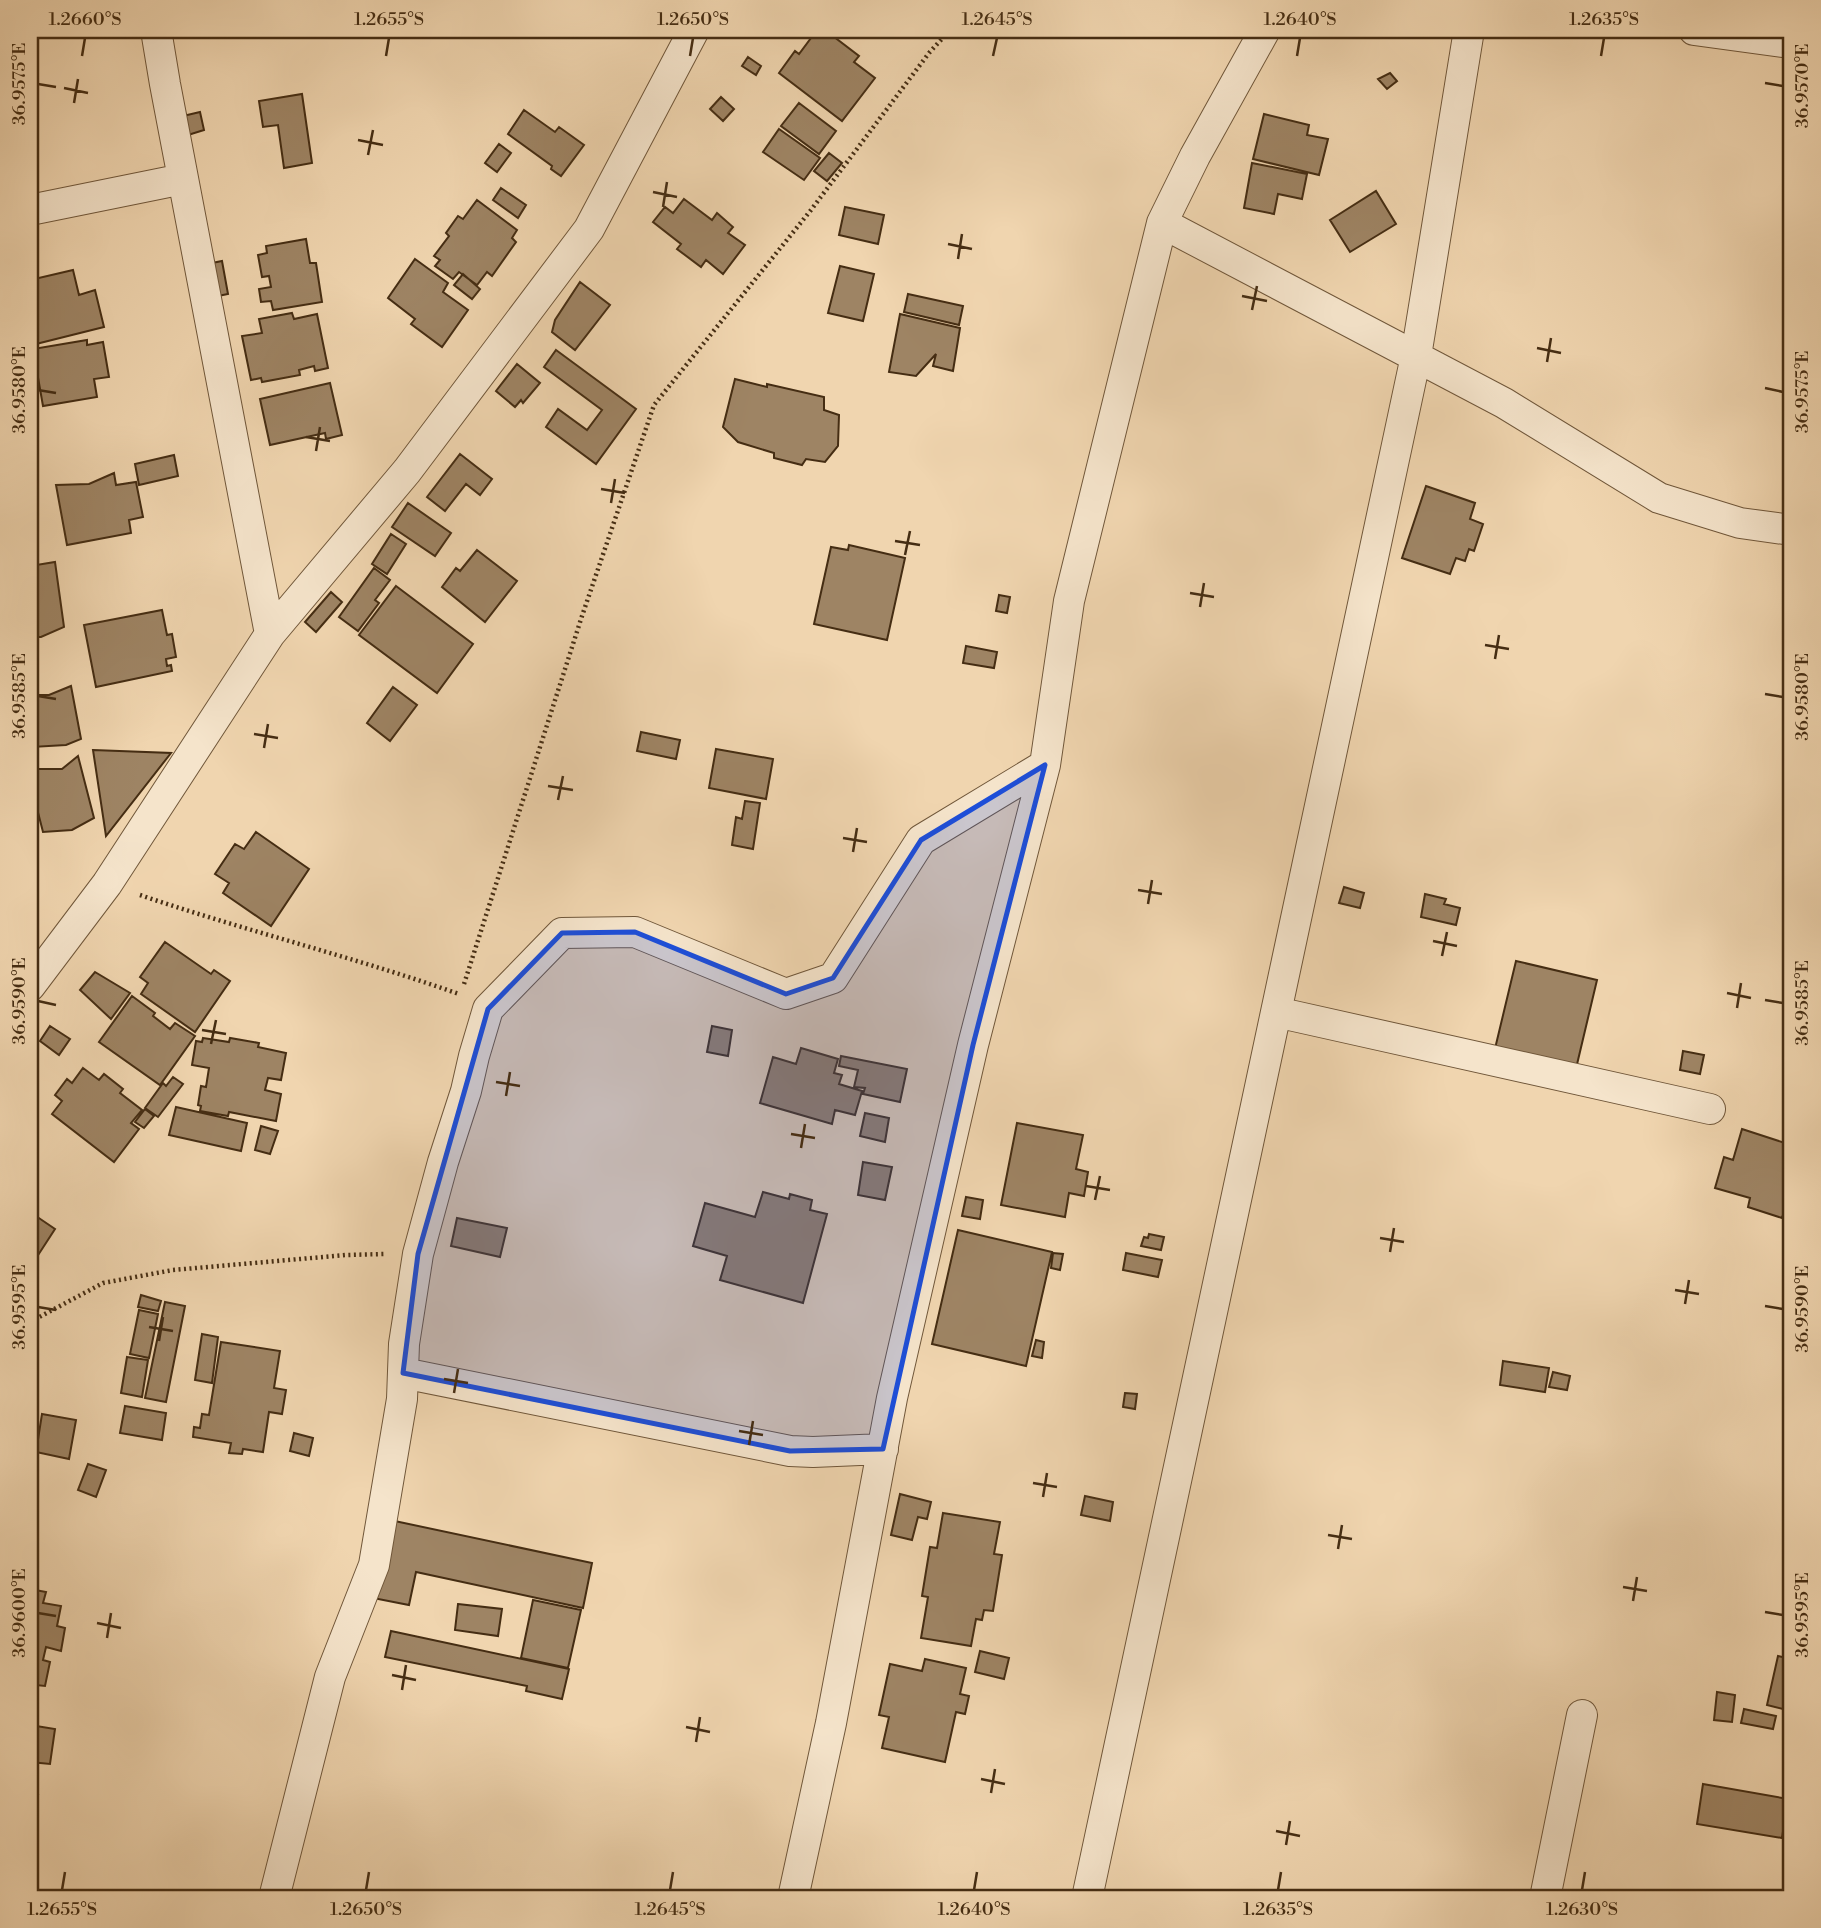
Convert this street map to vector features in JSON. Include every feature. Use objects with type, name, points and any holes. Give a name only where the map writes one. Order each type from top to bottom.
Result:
[{"type":"street","points":[[156,30],[270,634]]},
{"type":"street","points":[[30,986],[107,884],[270,634],[407,471],[589,229],[694,30]]},
{"type":"street","points":[[793,1898],[831,1723],[892,1398],[973,1045],[1045,765],[1069,601],[1162,223],[1195,156],[1265,30]]},
{"type":"street","points":[[1087,1898],[1416,356],[1469,30]]},
{"type":"street","points":[[1694,30],[1791,43]]},
{"type":"street","points":[[30,211],[183,179]]},
{"type":"street","points":[[1162,223],[1504,403],[1659,498],[1740,523],[1791,530]]},
{"type":"street","points":[[274,1898],[330,1677],[374,1564],[402,1399],[404,1344],[418,1254],[488,1009],[562,933],[635,932],[786,994],[833,978],[921,840],[1045,765]]},
{"type":"street","points":[[1276,1012],[1710,1109]]},
{"type":"street","points":[[403,1373],[790,1451],[883,1449]]},
{"type":"street","points":[[1545,1898],[1581,1714]]},
{"type":"path","points":[[107,884],[204,917],[406,975],[460,995],[578,629],[654,405],[811,211],[929,53],[950,30]]},
{"type":"path","points":[[30,1322],[103,1283],[173,1270],[346,1255],[418,1254]]},
{"type":"highlighted area","points":[[1045,765],[973,1045],[883,1449],[790,1451],[403,1373],[418,1254],[488,1009],[562,933],[635,932],[786,994],[833,978],[921,840]]},
{"type":"building","points":[[817,30],[825,30],[859,56],[854,62],[875,78],[842,121],[779,73],[795,51],[799,54]]},
{"type":"building","points":[[748,57],[761,66],[756,75],[742,66]]},
{"type":"building","points":[[1390,73],[1397,81],[1387,89],[1378,79]]},
{"type":"building","points":[[302,94],[312,163],[284,168],[278,125],[263,127],[259,101]]},
{"type":"building","points":[[721,97],[734,109],[723,121],[710,109]]},
{"type":"building","points":[[799,103],[836,131],[819,154],[781,126]]},
{"type":"building","points":[[524,110],[555,132],[559,127],[584,145],[561,176],[551,169],[552,166],[508,134]]},
{"type":"building","points":[[200,112],[204,130],[188,135],[183,116]]},
{"type":"building","points":[[1264,114],[1309,125],[1307,135],[1328,139],[1319,175],[1253,159]]},
{"type":"building","points":[[779,129],[820,158],[804,180],[763,152]]},
{"type":"building","points":[[499,144],[511,153],[497,172],[485,163]]},
{"type":"building","points":[[829,153],[842,163],[827,181],[814,171]]},
{"type":"building","points":[[1252,163],[1307,174],[1302,199],[1278,194],[1274,214],[1244,208]]},
{"type":"building","points":[[501,188],[526,205],[518,218],[493,200]]},
{"type":"building","points":[[1376,191],[1396,224],[1350,252],[1330,220]]},
{"type":"building","points":[[684,199],[712,220],[717,213],[733,227],[728,233],[745,245],[723,274],[706,260],[701,267],[677,249],[681,244],[653,222],[665,207],[673,213]]},
{"type":"building","points":[[477,200],[517,230],[512,238],[516,242],[492,276],[487,272],[477,285],[459,272],[453,279],[435,266],[440,260],[434,256],[449,236],[446,233],[458,216],[463,219]]},
{"type":"building","points":[[845,207],[884,215],[878,244],[839,235]]},
{"type":"building","points":[[306,239],[310,263],[316,263],[322,302],[273,310],[271,301],[261,302],[259,289],[271,287],[269,276],[262,277],[258,255],[267,253],[266,246]]},
{"type":"building","points":[[415,259],[448,283],[443,292],[468,310],[442,347],[411,324],[415,319],[388,298]]},
{"type":"building","points":[[222,261],[228,294],[213,297],[207,264]]},
{"type":"building","points":[[840,266],[874,274],[863,321],[828,313]]},
{"type":"building","points":[[73,270],[79,295],[95,290],[104,327],[32,345],[30,280]]},
{"type":"building","points":[[463,274],[480,289],[472,299],[454,285]]},
{"type":"building","points":[[580,282],[610,305],[575,350],[552,332],[555,320]]},
{"type":"building","points":[[908,294],[963,306],[959,325],[904,312]]},
{"type":"building","points":[[292,313],[294,319],[317,314],[328,368],[315,371],[314,366],[299,370],[300,375],[262,382],[261,378],[251,380],[242,336],[262,333],[259,319]]},
{"type":"building","points":[[900,314],[960,328],[953,371],[933,366],[936,354],[916,376],[889,372]]},
{"type":"building","points":[[87,340],[87,345],[103,342],[109,377],[94,379],[97,397],[43,406],[33,349]]},
{"type":"building","points":[[556,350],[636,409],[596,464],[546,427],[558,409],[587,430],[602,410],[544,367]]},
{"type":"building","points":[[517,364],[540,383],[523,403],[521,400],[515,407],[496,391]]},
{"type":"building","points":[[735,379],[824,397],[824,410],[839,415],[838,446],[825,462],[806,459],[802,465],[774,458],[774,453],[738,442],[723,427]]},
{"type":"building","points":[[330,383],[342,435],[326,439],[325,433],[270,445],[260,399]]},
{"type":"building","points":[[460,454],[492,479],[480,495],[466,484],[445,511],[427,497]]},
{"type":"building","points":[[174,455],[178,476],[139,485],[135,464]]},
{"type":"building","points":[[114,473],[116,485],[136,482],[143,517],[129,520],[131,533],[67,545],[56,485],[89,484]]},
{"type":"building","points":[[1426,486],[1475,503],[1470,519],[1483,524],[1474,551],[1469,549],[1465,561],[1456,558],[1450,574],[1402,558]]},
{"type":"building","points":[[408,503],[451,533],[435,556],[392,527]]},
{"type":"building","points":[[391,534],[406,544],[387,574],[372,564]]},
{"type":"building","points":[[849,545],[905,558],[887,640],[814,624],[831,547],[848,550]]},
{"type":"building","points":[[477,550],[517,581],[485,622],[442,587],[456,568],[460,571]]},
{"type":"building","points":[[55,562],[64,627],[41,637],[30,637],[30,566]]},
{"type":"building","points":[[374,568],[390,580],[375,600],[379,603],[358,631],[339,617]]},
{"type":"building","points":[[396,586],[473,644],[437,693],[359,635]]},
{"type":"building","points":[[331,592],[342,602],[316,632],[305,622]]},
{"type":"building","points":[[999,595],[1010,597],[1007,613],[996,611]]},
{"type":"building","points":[[162,610],[167,635],[172,634],[176,657],[166,659],[167,666],[171,665],[172,671],[96,687],[84,625]]},
{"type":"building","points":[[966,646],[997,652],[994,668],[963,663]]},
{"type":"building","points":[[71,686],[81,739],[66,745],[32,747],[30,695],[49,695]]},
{"type":"building","points":[[393,687],[417,705],[390,741],[367,723]]},
{"type":"building","points":[[641,732],[680,740],[676,759],[637,751]]},
{"type":"building","points":[[716,749],[773,759],[766,799],[709,788]]},
{"type":"building","points":[[93,750],[171,753],[106,836]]},
{"type":"building","points":[[78,756],[94,818],[72,830],[43,832],[30,781],[30,769],[62,769]]},
{"type":"building","points":[[745,801],[760,803],[753,849],[732,845],[736,817],[742,819]]},
{"type":"building","points":[[256,832],[309,869],[271,926],[223,893],[229,883],[215,874],[235,844],[244,849]]},
{"type":"building","points":[[1344,887],[1364,893],[1360,908],[1339,903]]},
{"type":"building","points":[[1425,894],[1446,899],[1444,904],[1460,908],[1456,925],[1421,917]]},
{"type":"building","points":[[165,942],[211,974],[214,970],[230,981],[195,1032],[141,994],[148,983],[140,977]]},
{"type":"building","points":[[1516,961],[1597,980],[1574,1077],[1493,1057]]},
{"type":"building","points":[[95,972],[130,993],[111,1019],[80,990]]},
{"type":"building","points":[[132,996],[155,1013],[153,1016],[170,1029],[175,1023],[195,1036],[160,1085],[99,1042]]},
{"type":"building","points":[[50,1026],[70,1039],[59,1055],[40,1041]]},
{"type":"building","points":[[712,1026],[732,1030],[728,1056],[707,1052]]},
{"type":"building","points":[[203,1038],[229,1042],[230,1038],[259,1043],[258,1047],[286,1053],[281,1080],[268,1078],[265,1090],[281,1094],[276,1121],[229,1112],[228,1116],[200,1111],[201,1106],[198,1105],[201,1086],[206,1087],[209,1068],[192,1065],[196,1041],[202,1042]]},
{"type":"building","points":[[801,1048],[838,1059],[834,1073],[842,1075],[839,1084],[862,1091],[855,1115],[835,1110],[832,1124],[760,1103],[773,1057],[796,1064]]},
{"type":"building","points":[[1683,1051],[1704,1055],[1700,1074],[1680,1070]]},
{"type":"building","points":[[841,1056],[907,1069],[900,1102],[863,1094],[865,1088],[854,1087],[858,1070],[839,1066]]},
{"type":"building","points":[[83,1068],[99,1080],[104,1074],[123,1089],[120,1093],[142,1110],[131,1123],[139,1129],[114,1162],[52,1114],[62,1101],[55,1095],[67,1079],[72,1083]]},
{"type":"building","points":[[173,1077],[183,1084],[158,1117],[145,1108],[163,1083],[166,1086]]},
{"type":"building","points":[[176,1107],[247,1123],[241,1151],[169,1135]]},
{"type":"building","points":[[145,1109],[154,1116],[144,1128],[135,1122]]},
{"type":"building","points":[[865,1113],[889,1118],[885,1142],[860,1136]]},
{"type":"building","points":[[1017,1123],[1083,1135],[1076,1169],[1088,1172],[1084,1196],[1069,1193],[1065,1217],[1001,1205]]},
{"type":"building","points":[[261,1126],[278,1131],[270,1154],[255,1150]]},
{"type":"building","points":[[1742,1129],[1791,1145],[1791,1159],[1785,1179],[1791,1181],[1791,1189],[1782,1218],[1748,1207],[1750,1198],[1715,1188],[1724,1157],[1733,1160]]},
{"type":"building","points":[[863,1162],[892,1167],[885,1200],[858,1195]]},
{"type":"building","points":[[763,1192],[789,1199],[790,1194],[812,1200],[810,1210],[827,1214],[803,1303],[720,1280],[727,1256],[693,1246],[705,1203],[755,1217]]},
{"type":"building","points":[[966,1197],[983,1200],[980,1219],[962,1216]]},
{"type":"building","points":[[30,1212],[55,1229],[31,1266],[30,1265]]},
{"type":"building","points":[[457,1218],[507,1228],[500,1257],[451,1246]]},
{"type":"building","points":[[958,1230],[1052,1252],[1026,1366],[932,1344]]},
{"type":"building","points":[[1149,1234],[1164,1237],[1161,1250],[1141,1246],[1144,1237],[1148,1238]]},
{"type":"building","points":[[1053,1253],[1063,1254],[1060,1270],[1051,1268]]},
{"type":"building","points":[[1126,1253],[1162,1260],[1158,1277],[1123,1270]]},
{"type":"building","points":[[141,1295],[161,1301],[158,1311],[138,1307]]},
{"type":"building","points":[[165,1302],[185,1306],[166,1402],[145,1398]]},
{"type":"building","points":[[139,1310],[158,1314],[149,1358],[130,1354]]},
{"type":"building","points":[[202,1334],[218,1337],[212,1383],[195,1380]]},
{"type":"building","points":[[1036,1340],[1044,1342],[1042,1358],[1032,1356]]},
{"type":"building","points":[[221,1342],[280,1351],[274,1388],[286,1390],[282,1414],[269,1412],[263,1452],[243,1449],[242,1454],[229,1453],[231,1443],[193,1437],[194,1427],[200,1428],[202,1414],[209,1415]]},
{"type":"building","points":[[127,1357],[148,1360],[142,1397],[121,1393]]},
{"type":"building","points":[[1503,1361],[1549,1368],[1545,1392],[1500,1385]]},
{"type":"building","points":[[1553,1372],[1570,1376],[1567,1390],[1549,1387]]},
{"type":"building","points":[[1125,1393],[1137,1394],[1135,1409],[1123,1407]]},
{"type":"building","points":[[125,1406],[166,1413],[162,1440],[120,1433]]},
{"type":"building","points":[[42,1414],[76,1420],[69,1459],[36,1452]]},
{"type":"building","points":[[294,1433],[313,1438],[309,1456],[290,1451]]},
{"type":"building","points":[[88,1464],[106,1470],[96,1497],[78,1490]]},
{"type":"building","points":[[900,1494],[931,1502],[927,1519],[918,1517],[912,1540],[891,1535]]},
{"type":"building","points":[[1085,1496],[1113,1502],[1110,1521],[1081,1515]]},
{"type":"building","points":[[943,1513],[1000,1522],[994,1554],[1002,1555],[993,1611],[984,1610],[982,1620],[976,1619],[971,1646],[921,1638],[928,1597],[922,1596],[930,1547],[937,1548]]},
{"type":"building","points":[[390,1520],[592,1563],[583,1608],[416,1572],[409,1605],[373,1598]]},
{"type":"building","points":[[30,1589],[46,1592],[43,1603],[61,1606],[57,1626],[65,1628],[61,1651],[46,1647],[43,1660],[50,1662],[45,1686],[36,1685],[31,1707]]},
{"type":"building","points":[[533,1600],[581,1610],[568,1668],[521,1658]]},
{"type":"building","points":[[458,1604],[502,1609],[498,1636],[455,1630]]},
{"type":"building","points":[[391,1631],[569,1669],[562,1699],[526,1691],[527,1686],[385,1657]]},
{"type":"building","points":[[980,1651],[1009,1658],[1004,1679],[975,1672]]},
{"type":"building","points":[[1778,1656],[1791,1659],[1791,1711],[1767,1705]]},
{"type":"building","points":[[925,1659],[966,1668],[960,1694],[969,1696],[965,1714],[956,1712],[945,1762],[882,1748],[889,1717],[879,1715],[890,1664],[922,1671]]},
{"type":"building","points":[[1717,1692],[1735,1695],[1732,1722],[1714,1720]]},
{"type":"building","points":[[1744,1709],[1776,1716],[1773,1729],[1741,1723]]},
{"type":"building","points":[[30,1725],[55,1729],[50,1764],[30,1762]]},
{"type":"building","points":[[1703,1784],[1788,1799],[1782,1838],[1697,1824]]},
{"type":"building","points":[[30,1793],[38,1795],[32,1819],[30,1819]]}]
